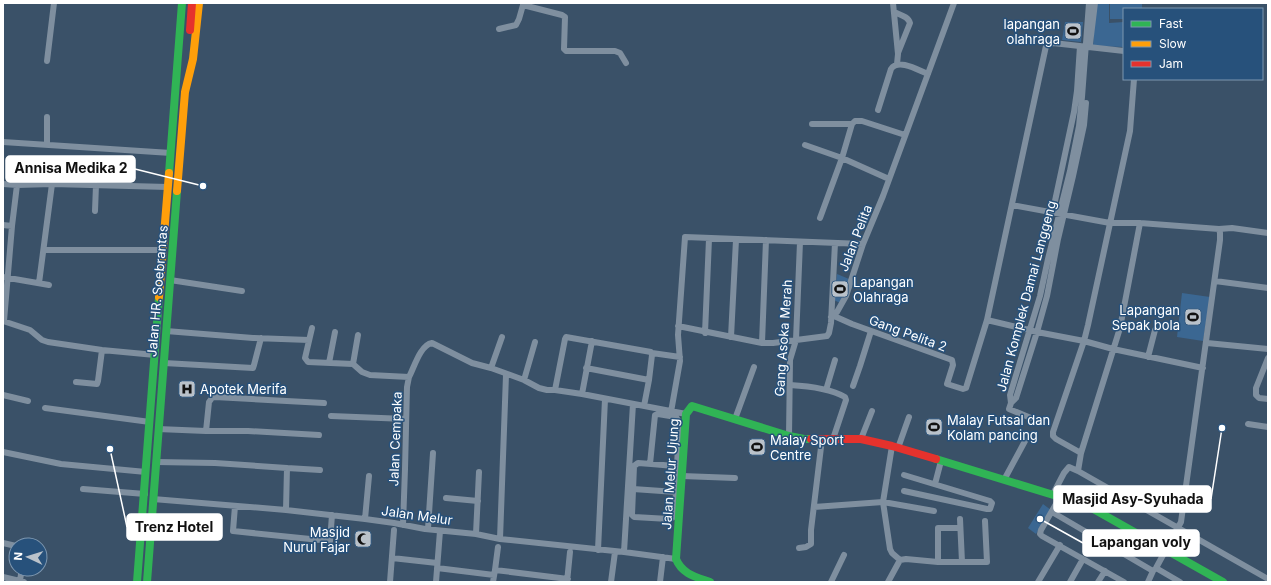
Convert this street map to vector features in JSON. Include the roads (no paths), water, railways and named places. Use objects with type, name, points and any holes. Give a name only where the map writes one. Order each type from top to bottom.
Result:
[{"type":"main road","name":"Jalan HR. Soebrantas","points":[[137,582],[182,3]]},
{"type":"main road","points":[[185,92],[192,3]]},
{"type":"main road","name":"Jalan HR. Soebrantas","points":[[147,582],[185,92],[190,78],[193,62],[199,3]]},
{"type":"main road","points":[[161,277],[170,279]]},
{"type":"main road","name":"Jalan Melur Ujung","points":[[676,559],[682,476],[680,466],[686,414],[692,406],[789,436],[804,439],[861,439],[895,447],[1057,496],[1065,492],[1166,550]]},
{"type":"main road","points":[[1166,550],[1224,582]]},
{"type":"main road","points":[[676,559],[679,568],[684,572],[710,582]]},
{"type":"street","points":[[47,61],[54,3]]},
{"type":"street","points":[[892,3],[898,54],[897,64]]},
{"type":"street","name":"Jalan Pelita","points":[[678,326],[731,338],[762,343],[826,336],[829,331],[832,317],[838,312],[846,296],[863,244],[889,179],[954,3]]},
{"type":"street","name":"Jalan Komplek Damai Langgeng","points":[[1025,360],[1030,331],[1051,260],[1079,126],[1089,3]]},
{"type":"street","name":"Jalan Komplek Damai Langgeng","points":[[1085,47],[1094,3]]},
{"type":"street","points":[[499,29],[516,26],[523,4],[565,17],[564,49],[566,51],[616,51],[620,53],[626,63]]},
{"type":"street","points":[[894,12],[909,20],[910,23],[898,54]]},
{"type":"street","points":[[1123,51],[1053,42],[1046,46],[987,320],[1030,331],[1084,341],[1148,357],[1203,368]]},
{"type":"street","points":[[878,110],[893,66],[902,64],[928,74]]},
{"type":"street","points":[[1081,453],[1056,439],[1053,436],[1053,432],[1084,341],[1130,130],[1134,80]]},
{"type":"street","points":[[1056,201],[1072,124],[1082,96]]},
{"type":"street","name":"Jalan Komplek Damai Langgeng","points":[[1061,214],[1084,125],[1082,96]]},
{"type":"street","points":[[47,117],[47,145]]},
{"type":"street","points":[[820,218],[842,158],[852,124],[857,120],[905,135]]},
{"type":"street","points":[[812,124],[852,124]]},
{"type":"street","points":[[1072,124],[1079,126]]},
{"type":"street","points":[[3,142],[171,153]]},
{"type":"street","points":[[805,145],[842,158],[889,179]]},
{"type":"street","points":[[1062,169],[1070,170]]},
{"type":"street","points":[[3,184],[168,187]]},
{"type":"street","points":[[39,283],[52,184]]},
{"type":"street","points":[[17,185],[6,278],[4,321],[30,330],[42,340],[48,342],[102,350],[155,355]]},
{"type":"street","points":[[95,211],[96,185]]},
{"type":"street","points":[[1012,205],[1110,223],[1140,223],[1219,229],[1232,228],[1268,233]]},
{"type":"street","points":[[1078,471],[1081,453],[1120,328],[1140,223]]},
{"type":"street","points":[[3,225],[12,226]]},
{"type":"street","points":[[1148,582],[1182,522],[1215,281],[1220,240],[1219,229]]},
{"type":"street","points":[[671,412],[680,357],[678,326],[684,238],[863,244]]},
{"type":"street","points":[[705,332],[709,238]]},
{"type":"street","points":[[731,338],[736,240]]},
{"type":"street","points":[[762,343],[766,240]]},
{"type":"street","name":"Gang Asoka Merah","points":[[789,436],[790,360],[796,340],[800,242]]},
{"type":"street","points":[[832,317],[835,243]]},
{"type":"street","points":[[44,250],[163,250]]},
{"type":"street","name":"Jalan Komplek Damai Langgeng","points":[[1031,418],[1009,409],[1011,403],[1010,395],[1037,332],[1047,296],[1051,260]]},
{"type":"street","points":[[6,278],[49,285]]},
{"type":"street","points":[[170,279],[242,291]]},
{"type":"street","points":[[1215,281],[1268,288]]},
{"type":"street","name":"Gang Pelita 2","points":[[832,317],[952,360],[953,365],[947,384],[963,389],[966,388],[987,320]]},
{"type":"street","points":[[312,328],[306,361],[353,364],[362,372],[370,375],[409,378]]},
{"type":"street","points":[[1148,357],[1155,330]]},
{"type":"street","points":[[166,331],[309,340]]},
{"type":"street","points":[[852,386],[871,331]]},
{"type":"street","points":[[329,363],[336,332]]},
{"type":"street","points":[[353,364],[358,335]]},
{"type":"street","points":[[502,337],[491,368],[506,375],[524,380],[538,388],[547,390],[582,394],[686,414]]},
{"type":"street","points":[[555,390],[564,339],[566,337],[680,357]]},
{"type":"street","points":[[164,362],[253,368],[261,338]]},
{"type":"street","points":[[582,394],[592,341]]},
{"type":"street","points":[[524,380],[535,342]]},
{"type":"street","name":"Jalan Cempaka","points":[[403,525],[407,387],[409,378],[421,351],[429,343],[434,343],[460,358],[491,368]]},
{"type":"street","points":[[1206,343],[1268,349]]},
{"type":"street","points":[[76,382],[97,384],[102,350]]},
{"type":"street","points":[[644,406],[652,353]]},
{"type":"street","points":[[1268,358],[1266,369],[1256,388],[1256,395],[1259,398],[1268,400]]},
{"type":"street","points":[[826,390],[835,360]]},
{"type":"street","points":[[734,419],[754,367]]},
{"type":"street","points":[[586,368],[649,380]]},
{"type":"street","points":[[500,539],[506,375]]},
{"type":"street","points":[[790,385],[826,390],[846,398],[833,439]]},
{"type":"street","points":[[3,395],[28,401]]},
{"type":"street","points":[[206,431],[210,402],[212,398],[215,397],[324,404]]},
{"type":"street","points":[[598,550],[605,399]]},
{"type":"street","points":[[624,552],[633,404]]},
{"type":"street","points":[[45,408],[150,422]]},
{"type":"street","points":[[861,439],[872,411]]},
{"type":"street","points":[[650,464],[654,415],[657,414],[676,417],[679,420],[680,466],[676,492],[676,514],[672,518],[634,517],[632,515],[634,466],[638,463],[650,464],[680,466]]},
{"type":"street","points":[[331,416],[406,419]]},
{"type":"street","points":[[900,560],[892,553],[890,549],[883,502],[895,447],[909,417]]},
{"type":"street","points":[[1248,424],[1268,427]]},
{"type":"street","points":[[158,429],[248,431],[319,435]]},
{"type":"street","points":[[799,548],[806,547],[811,544],[811,530],[822,439]]},
{"type":"street","points":[[1004,480],[1025,441]]},
{"type":"street","points":[[3,452],[61,464],[146,472]]},
{"type":"street","points":[[428,529],[433,453]]},
{"type":"street","points":[[934,484],[941,461]]},
{"type":"street","points":[[156,462],[215,463],[320,470]]},
{"type":"street","points":[[1124,582],[1040,534],[1052,512],[1064,473],[1069,467],[1179,527],[1268,579]]},
{"type":"street","points":[[286,510],[288,468]]},
{"type":"street","points":[[476,534],[479,472]]},
{"type":"street","points":[[365,519],[368,476]]},
{"type":"street","points":[[682,476],[735,478]]},
{"type":"street","points":[[904,476],[990,501],[992,506],[990,509],[987,509],[904,491]]},
{"type":"street","points":[[922,495],[924,482]]},
{"type":"street","points":[[945,500],[948,488]]},
{"type":"street","points":[[82,489],[145,494]]},
{"type":"street","points":[[633,489],[676,492]]},
{"type":"street","points":[[446,498],[478,501]]},
{"type":"street","name":"Jalan Melur","points":[[154,499],[332,515],[428,529],[476,534],[500,539],[676,559]]},
{"type":"street","points":[[814,507],[883,502],[934,511]]},
{"type":"street","points":[[235,506],[232,530],[234,531],[330,541],[332,515]]},
{"type":"street","points":[[1052,512],[1180,582]]},
{"type":"street","points":[[960,519],[962,562]]},
{"type":"street","points":[[900,560],[987,562],[985,522]]},
{"type":"street","points":[[938,562],[938,528],[960,528]]},
{"type":"street","points":[[390,582],[394,530]]},
{"type":"street","points":[[436,582],[440,530]]},
{"type":"street","points":[[1038,582],[1060,545]]},
{"type":"street","points":[[494,576],[498,547]]},
{"type":"street","points":[[392,558],[494,576],[568,580],[570,552]]},
{"type":"street","points":[[611,582],[615,552]]},
{"type":"street","points":[[831,582],[844,555]]},
{"type":"street","points":[[660,582],[663,557]]},
{"type":"street","points":[[1070,582],[1083,559]]},
{"type":"street","points":[[888,582],[900,560]]},
{"type":"street","points":[[1098,582],[1105,571]]},
{"type":"street","points":[[3,577],[22,581]]},
{"type":"place","name":"lapangan olahraga","points":[[1073,31]]},
{"type":"place","name":"Annisa Medika 2","points":[[203,186]]},
{"type":"place","name":"Lapangan Olahraga","points":[[840,289]]},
{"type":"place","name":"Lapangan Sepak bola","points":[[1193,317]]},
{"type":"place","name":"Apotek Merifa","points":[[187,389]]},
{"type":"place","name":"Malay Futsal dan Kolam pancing","points":[[934,427]]},
{"type":"place","name":"Masjid Asy-Syuhada","points":[[1222,428]]},
{"type":"place","name":"Malay Sport Centre","points":[[757,447]]},
{"type":"place","name":"Trenz Hotel","points":[[110,449]]},
{"type":"place","name":"Lapangan voly","points":[[1040,519]]},
{"type":"place","name":"Masjid Nurul Fajar","points":[[363,539]]}]
